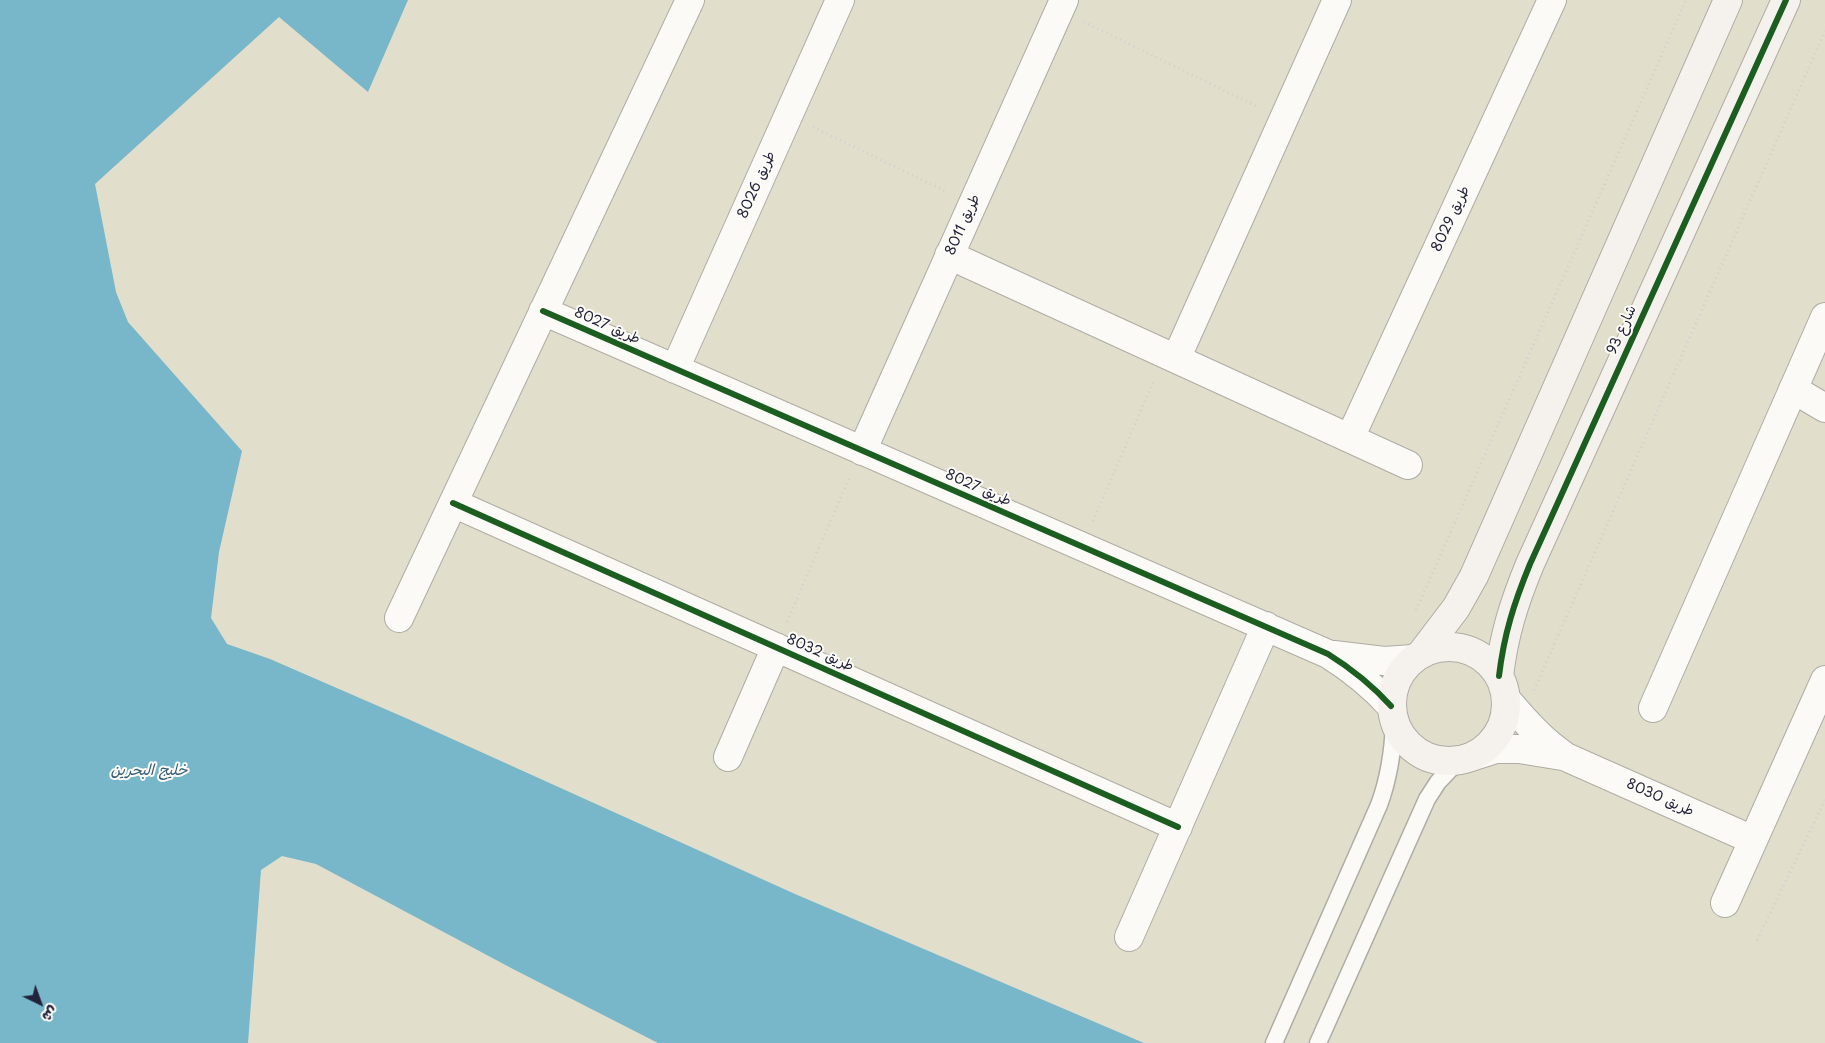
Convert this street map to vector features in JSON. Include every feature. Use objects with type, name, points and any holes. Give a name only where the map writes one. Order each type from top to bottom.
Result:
[{"type":"street","points":[[399,618],[690,0]]},
{"type":"street","name":"طريق 8026","points":[[675,369],[840,0]]},
{"type":"street","points":[[1171,357],[1337,0]]},
{"type":"street","name":"طريق 8029","points":[[1350,438],[1552,0]]},
{"type":"street","points":[[1417,656],[1435,648],[1450,647],[1465,649],[1479,655],[1490,664],[1509,698],[1505,717],[1498,734],[1486,748],[1464,759],[1442,761],[1426,758],[1412,749],[1401,737],[1392,714],[1392,693],[1396,680],[1403,669],[1417,656],[1456,608],[1477,568],[1728,0]]},
{"type":"street","name":"شارع 93","points":[[1509,698],[1502,646],[1510,617],[1530,564],[1786,0]]},
{"type":"street","name":"طريق 8011","points":[[862,451],[1062,5]]},
{"type":"street","points":[[949,255],[1408,465]]},
{"type":"street","name":"طريق 8027","points":[[543,311],[1328,654],[1372,686],[1392,714]]},
{"type":"street","points":[[1653,708],[1825,317]]},
{"type":"street","points":[[1793,389],[1825,408]]},
{"type":"street","name":"طريق 8032","points":[[453,503],[1178,827]]},
{"type":"street","points":[[1129,937],[1266,626]]},
{"type":"street","points":[[728,757],[776,648]]},
{"type":"street","name":"طريق 8027","points":[[1328,654],[1384,661],[1417,656]]},
{"type":"street","points":[[1725,903],[1825,680]]},
{"type":"street","name":"طريق 8030","points":[[1509,698],[1548,744],[1566,757],[1753,840]]},
{"type":"street","name":"طريق 8030","points":[[1464,759],[1496,749],[1519,749],[1566,757]]},
{"type":"lane","points":[[1274,1043],[1379,805],[1389,772],[1393,748],[1392,714]]},
{"type":"lane","points":[[1318,1043],[1427,799],[1438,782],[1464,759]]},
{"type":"path","points":[[1414,614],[1686,0]]},
{"type":"path","points":[[1062,5],[1283,119]]},
{"type":"path","points":[[1509,698],[1825,32]]},
{"type":"path","points":[[789,115],[972,204]]},
{"type":"path","points":[[1081,547],[1171,357]]},
{"type":"path","points":[[776,648],[862,451]]},
{"type":"path","points":[[1758,940],[1825,800]]},
{"type":"water","name":"خليج البحرين","points":[[0,0],[408,0],[368,92],[279,17],[95,184],[116,292],[128,322],[242,451],[219,552],[211,618],[227,644],[270,659],[408,719],[795,894],[1144,1043],[658,1043],[513,969],[316,864],[282,856],[261,870],[248,1043],[0,1043]]},
{"type":"cycle path","points":[[1499,676],[1510,619],[1530,564],[1786,0]]},
{"type":"cycle path","points":[[543,311],[1328,654],[1377,691],[1391,706]]},
{"type":"cycle path","points":[[453,503],[1178,827]]}]
